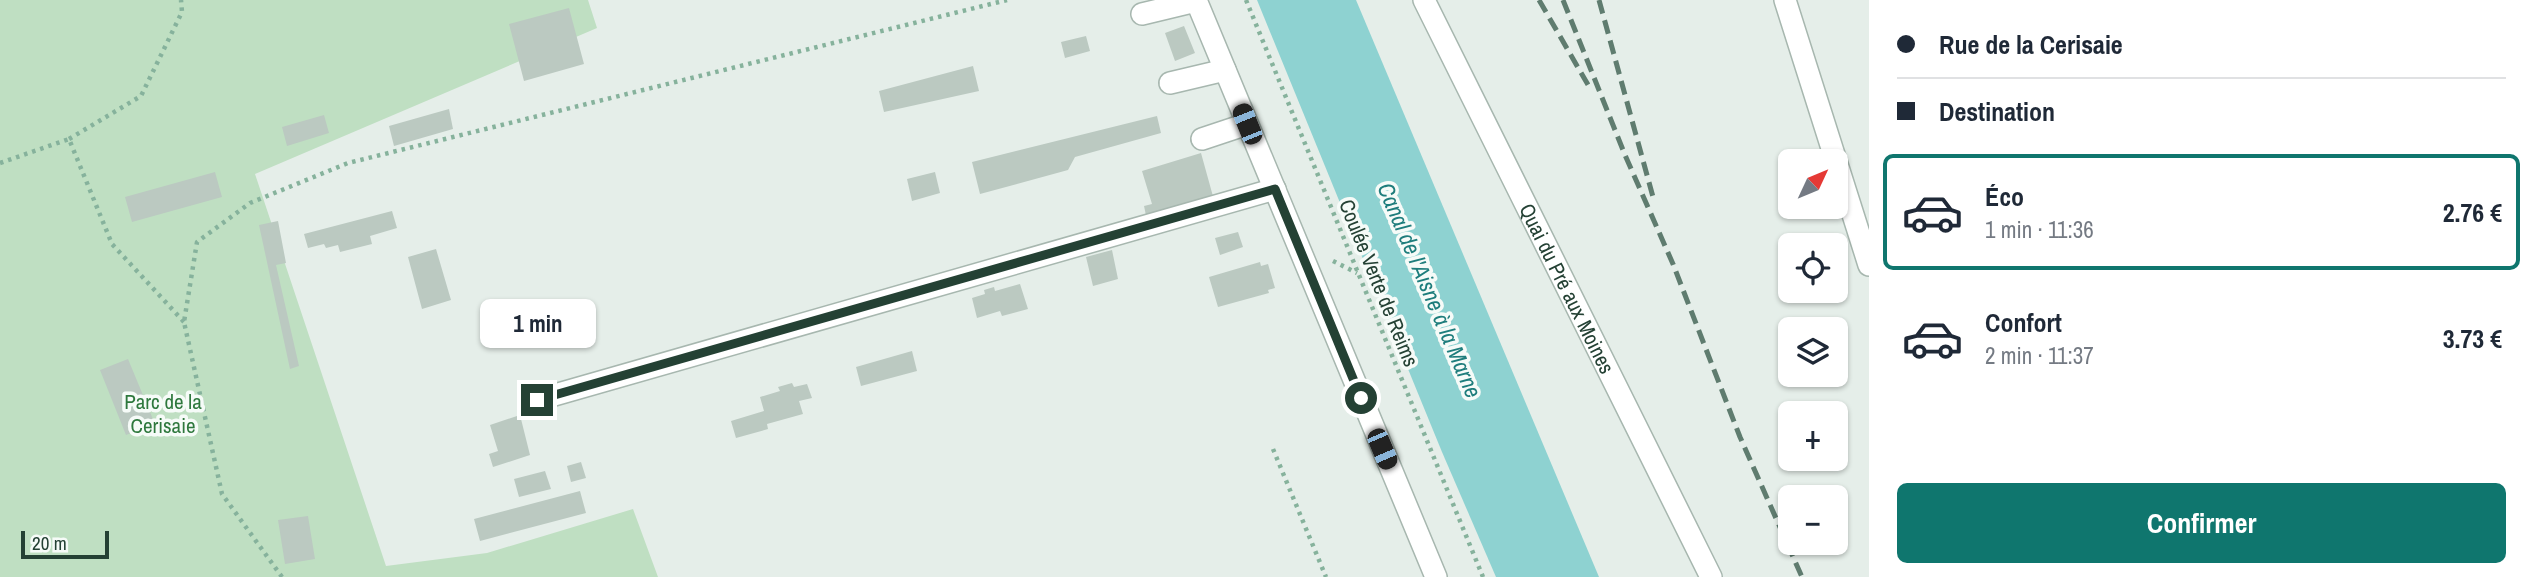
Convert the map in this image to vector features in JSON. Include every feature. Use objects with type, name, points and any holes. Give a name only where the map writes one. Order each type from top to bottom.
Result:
[{"type":"street","name":"Quai du Pré aux Moines","points":[[1424,0],[1711,577]]},
{"type":"street","points":[[1785,0],[1869,265]]},
{"type":"street","points":[[1142,14],[1196,1],[1436,577]]},
{"type":"street","points":[[1170,83],[1225,70]]},
{"type":"street","points":[[1202,139],[1247,124]]},
{"type":"street","points":[[537,400],[1275,189]]},
{"type":"path","points":[[0,163],[69,139],[141,96],[181,12],[181,0]]},
{"type":"path","points":[[282,577],[222,494],[184,322],[197,242],[250,203],[348,163],[1007,0]]},
{"type":"path","name":"Coulée Verte de Reims","points":[[1246,0],[1483,577]]},
{"type":"path","points":[[69,139],[112,244],[184,322]]},
{"type":"path","points":[[1273,449],[1326,577]]},
{"type":"green space","name":"Parc de la Cerisaie","points":[[0,0],[588,0],[597,28],[255,174],[386,566],[487,553],[633,509],[658,577],[0,577]]},
{"type":"water","name":"Canal de l'Aisne à la Marne","points":[[1257,0],[1356,0],[1599,577],[1496,577]]},
{"type":"building","points":[[569,8],[584,64],[524,81],[509,24]]},
{"type":"building","points":[[1184,26],[1195,53],[1175,61],[1165,33]]},
{"type":"building","points":[[1086,36],[1090,51],[1065,58],[1061,42]]},
{"type":"building","points":[[973,66],[979,91],[884,112],[879,91]]},
{"type":"building","points":[[449,109],[453,129],[394,146],[389,126]]},
{"type":"building","points":[[324,115],[329,133],[287,146],[282,127]]},
{"type":"building","points":[[1157,116],[1161,133],[1075,157],[1068,170],[980,194],[972,162]]},
{"type":"building","points":[[1201,153],[1214,200],[1147,220],[1144,206],[1152,204],[1142,171]]},
{"type":"building","points":[[215,172],[222,197],[132,222],[125,197]]},
{"type":"building","points":[[935,172],[940,193],[912,201],[907,179]]},
{"type":"building","points":[[392,211],[397,228],[370,236],[372,244],[340,252],[338,245],[326,248],[324,244],[308,248],[304,234]]},
{"type":"building","points":[[278,221],[286,263],[276,265],[299,366],[290,369],[259,225]]},
{"type":"building","points":[[1238,232],[1243,247],[1220,255],[1215,238]]},
{"type":"building","points":[[436,249],[451,300],[422,309],[408,257]]},
{"type":"building","points":[[1112,250],[1118,279],[1093,286],[1086,257]]},
{"type":"building","points":[[1260,262],[1261,266],[1268,264],[1275,288],[1268,290],[1269,293],[1218,307],[1209,277]]},
{"type":"building","points":[[1020,284],[1028,309],[1002,316],[1000,311],[977,318],[972,298],[985,294],[984,290],[994,287],[995,291]]},
{"type":"building","points":[[912,351],[917,371],[861,386],[856,367]]},
{"type":"building","points":[[128,359],[155,424],[126,435],[100,370]]},
{"type":"building","points":[[792,383],[794,387],[807,384],[812,398],[799,401],[803,414],[767,424],[768,429],[736,438],[731,421],[764,411],[760,397],[780,391],[778,387]]},
{"type":"building","points":[[520,415],[530,455],[493,467],[489,454],[498,451],[490,425]]},
{"type":"building","points":[[581,462],[586,478],[571,482],[567,466]]},
{"type":"building","points":[[545,471],[551,489],[519,497],[514,479]]},
{"type":"building","points":[[580,491],[586,513],[480,541],[474,519]]},
{"type":"building","points":[[308,516],[315,559],[285,564],[278,520]]},
{"type":"railway","points":[[1539,0],[1591,90]]},
{"type":"railway","points":[[1563,0],[1625,155],[1673,264],[1740,437],[1802,577]]},
{"type":"railway","points":[[1599,0],[1653,197]]},
{"type":"route","points":[[537,400],[1275,189],[1361,398]]}]
